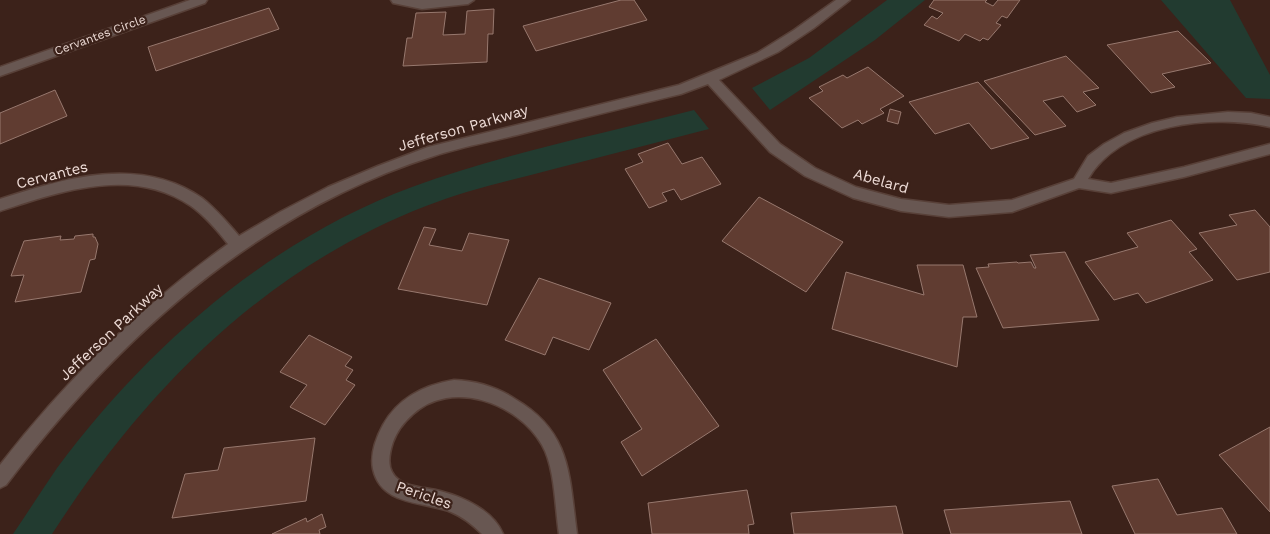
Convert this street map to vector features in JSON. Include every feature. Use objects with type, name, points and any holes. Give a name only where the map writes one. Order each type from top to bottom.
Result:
[{"type":"street","name":"Cervantes Circle","points":[[0,72],[201,0]]},
{"type":"street","points":[[397,0],[422,5],[468,0]]},
{"type":"street","name":"Jefferson Parkway","points":[[0,479],[25,445],[67,396],[117,344],[171,297],[238,245],[329,192],[393,164],[433,151],[681,89],[751,61],[779,45],[844,0]]},
{"type":"street","name":"Abelard","points":[[710,78],[775,148],[810,172],[853,192],[901,205],[950,211],[1012,206],[1079,182]]},
{"type":"street","points":[[1270,122],[1257,118],[1228,116],[1170,122],[1135,134],[1113,146],[1094,160],[1079,182],[1110,188],[1174,174],[1270,149]]},
{"type":"street","name":"Cervantes","points":[[0,205],[79,182],[126,178],[168,186],[194,200],[213,216],[238,245]]},
{"type":"street","name":"Pericles","points":[[494,534],[480,518],[445,501],[394,488],[386,478],[381,466],[386,433],[396,418],[412,404],[434,392],[454,387],[478,391],[499,398],[533,421],[548,439],[557,466],[568,534]]},
{"type":"green space","points":[[887,0],[925,0],[875,40],[770,110],[752,88],[809,58]]},
{"type":"green space","points":[[1161,0],[1230,0],[1270,75],[1270,99],[1246,98]]},
{"type":"green space","points":[[694,110],[709,129],[487,186],[441,200],[367,232],[312,264],[261,299],[213,340],[168,384],[127,431],[88,481],[52,534],[13,534],[57,468],[92,423],[130,380],[171,340],[215,302],[261,267],[309,236],[359,209],[446,175],[517,154]]},
{"type":"building","points":[[621,0],[634,0],[647,20],[536,51],[523,26]]},
{"type":"building","points":[[934,0],[987,0],[985,2],[993,6],[998,0],[1020,0],[1007,18],[1002,16],[996,23],[1001,25],[988,40],[983,38],[980,41],[965,34],[959,41],[924,25],[932,16],[937,19],[943,13],[929,7]]},
{"type":"building","points":[[269,8],[279,29],[156,71],[148,47]]},
{"type":"building","points":[[494,9],[493,34],[488,34],[487,62],[403,66],[407,38],[412,38],[416,13],[446,12],[443,35],[465,34],[467,11]]},
{"type":"building","points":[[1178,31],[1211,63],[1162,74],[1175,87],[1151,93],[1107,45]]},
{"type":"building","points":[[1066,56],[1099,88],[1083,92],[1096,105],[1077,112],[1063,96],[1043,101],[1066,126],[1035,135],[984,81]]},
{"type":"building","points":[[868,67],[904,96],[880,109],[884,113],[862,124],[858,120],[842,128],[809,98],[823,91],[819,87],[843,75],[847,78]]},
{"type":"building","points":[[978,82],[1029,138],[991,149],[969,123],[935,134],[909,102]]},
{"type":"building","points":[[55,90],[67,116],[0,144],[0,113]]},
{"type":"building","points":[[890,109],[901,112],[898,124],[887,121]]},
{"type":"building","points":[[668,143],[682,164],[702,157],[721,184],[681,200],[674,189],[662,193],[667,201],[649,208],[625,169],[643,162],[638,154]]},
{"type":"building","points":[[759,197],[843,242],[806,292],[722,241]]},
{"type":"building","points":[[1255,210],[1270,227],[1270,272],[1237,280],[1199,233],[1237,225],[1229,215]]},
{"type":"building","points":[[1171,220],[1197,249],[1189,252],[1213,280],[1146,303],[1138,293],[1114,300],[1085,262],[1138,247],[1127,233]]},
{"type":"building","points":[[424,227],[436,229],[429,245],[462,251],[469,233],[509,240],[487,305],[398,289]]},
{"type":"building","points":[[93,234],[98,244],[95,259],[90,260],[81,292],[15,302],[24,275],[11,276],[24,241],[61,236],[60,240],[74,239],[75,236]]},
{"type":"building","points":[[1065,252],[1099,320],[1003,328],[976,268],[989,267],[988,264],[1031,262],[1034,268],[1036,268],[1030,255]]},
{"type":"building","points":[[917,265],[963,265],[977,317],[963,317],[957,367],[832,329],[846,272],[924,295]]},
{"type":"building","points":[[539,278],[611,303],[589,350],[553,337],[545,355],[505,340]]},
{"type":"building","points":[[309,335],[352,357],[345,366],[353,370],[346,380],[355,385],[325,425],[290,407],[307,385],[280,372]]},
{"type":"building","points":[[656,339],[719,426],[642,476],[621,442],[642,429],[603,370]]},
{"type":"building","points":[[1270,427],[1270,512],[1219,455]]},
{"type":"building","points":[[315,438],[306,501],[172,518],[185,474],[218,470],[224,448]]},
{"type":"building","points":[[1158,479],[1177,515],[1222,508],[1237,534],[1135,534],[1112,486]]},
{"type":"building","points":[[747,490],[754,524],[748,525],[749,534],[652,534],[648,503]]},
{"type":"building","points":[[1070,501],[1082,534],[951,534],[944,510]]},
{"type":"building","points":[[896,506],[903,534],[794,534],[791,513]]},
{"type":"building","points":[[322,514],[326,527],[319,530],[320,534],[272,534],[306,518],[307,522]]}]
